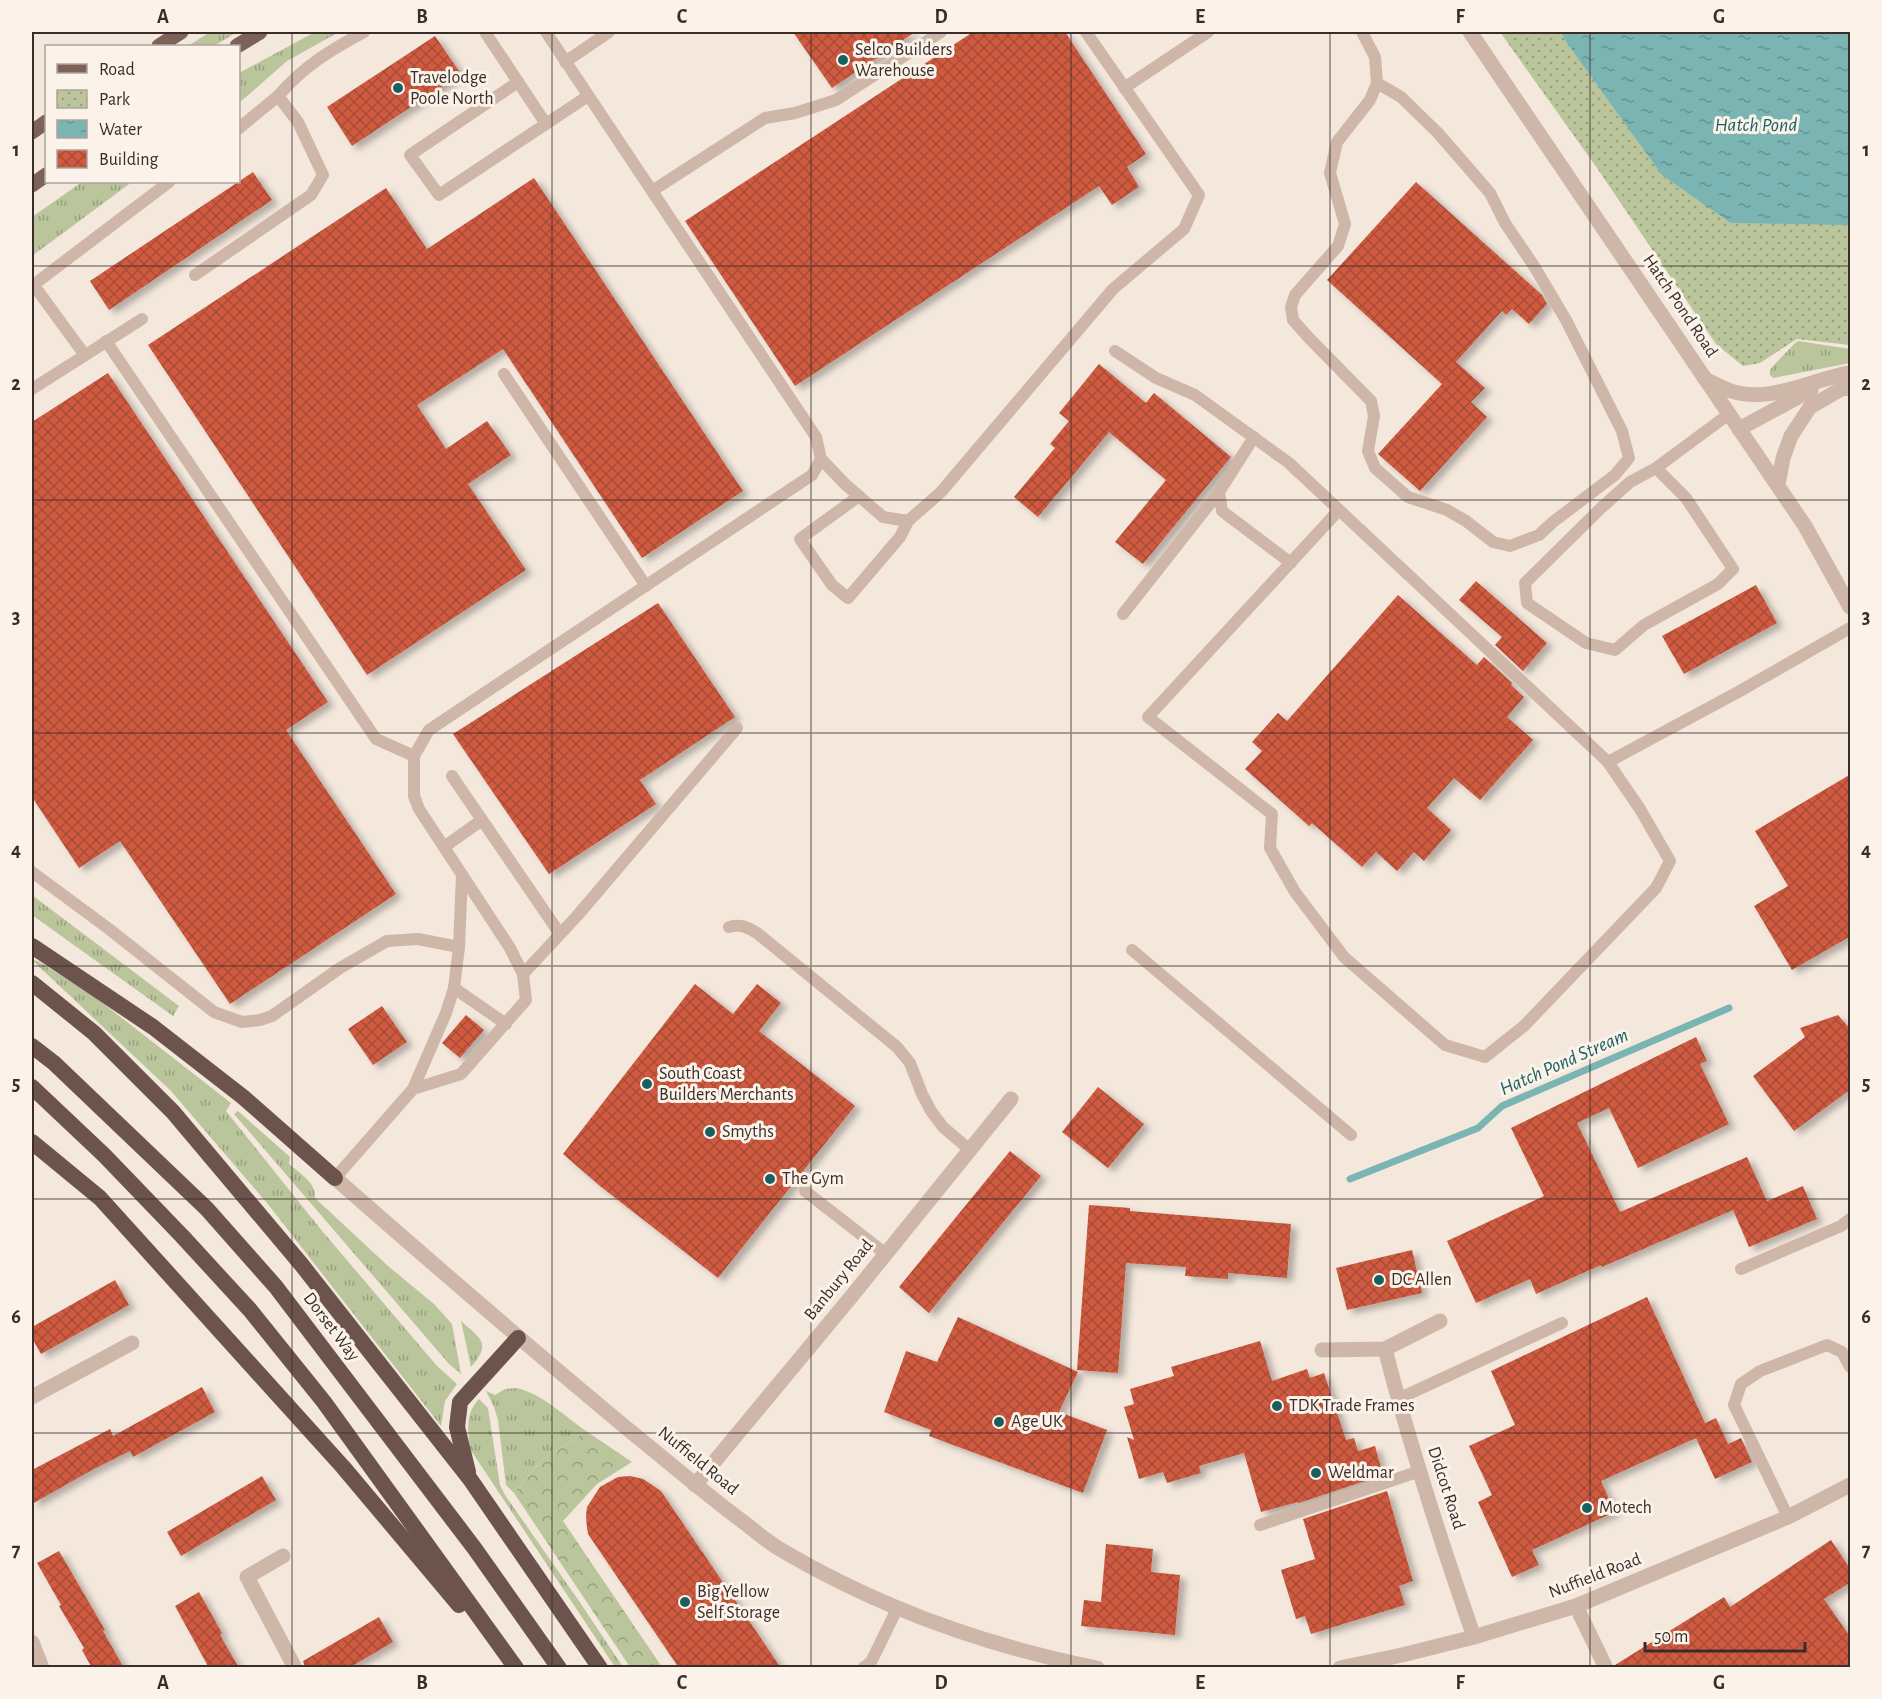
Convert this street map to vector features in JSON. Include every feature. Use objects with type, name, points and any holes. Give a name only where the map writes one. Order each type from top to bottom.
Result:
[{"type":"highway","points":[[32,946],[153,1027],[243,1097],[335,1178]]},
{"type":"highway","points":[[32,982],[94,1033],[173,1112],[301,1264],[470,1479],[600,1668]]},
{"type":"highway","name":"Dorset Way","points":[[32,1046],[54,1063],[207,1209],[276,1287],[475,1549],[559,1668]]},
{"type":"highway","points":[[32,1087],[112,1163],[250,1310],[324,1402],[516,1668]]},
{"type":"highway","points":[[32,1142],[100,1198],[176,1281],[343,1467],[511,1668]]},
{"type":"highway","points":[[470,1479],[457,1427],[460,1402],[518,1338]]},
{"type":"main road","points":[[161,45],[181,32]]},
{"type":"main road","points":[[239,45],[260,32]]},
{"type":"main road","points":[[32,132],[45,123]]},
{"type":"main road","points":[[32,185],[45,176]]},
{"type":"street","name":"Hatch Pond Road","points":[[1470,32],[1778,484],[1805,526],[1851,608]]},
{"type":"street","points":[[1705,379],[1732,392],[1757,394],[1798,388],[1844,374]]},
{"type":"street","points":[[1739,429],[1844,374]]},
{"type":"street","points":[[1778,484],[1782,458],[1791,436],[1810,407],[1841,389],[1851,388]]},
{"type":"street","name":"Banbury Road","points":[[695,1485],[1011,1099]]},
{"type":"street","name":"Nuffield Road","points":[[335,1178],[518,1338],[695,1485],[781,1550],[897,1609],[982,1640],[1097,1668]]},
{"type":"street","points":[[1322,1350],[1385,1348],[1440,1321]]},
{"type":"street","points":[[32,1397],[132,1343]]},
{"type":"street","name":"Didcot Road","points":[[1385,1348],[1420,1471],[1474,1637]]},
{"type":"street","name":"Nuffield Road","points":[[1340,1668],[1474,1637],[1576,1606],[1788,1517],[1851,1485]]},
{"type":"street","points":[[283,1556],[247,1577],[295,1668]]},
{"type":"street","points":[[1576,1606],[1606,1668]]},
{"type":"street","points":[[32,1642],[42,1668]]},
{"type":"lane","points":[[240,127],[324,54],[364,32]]},
{"type":"lane","points":[[485,32],[546,124]]},
{"type":"lane","points":[[546,32],[816,437],[821,459],[883,517],[908,521]]},
{"type":"lane","points":[[565,62],[609,32]]},
{"type":"lane","points":[[652,191],[765,118],[795,113],[836,100],[941,32]]},
{"type":"lane","points":[[858,496],[800,539],[832,585],[848,598],[900,537],[908,521],[941,492],[1113,289],[1184,229],[1199,195],[1086,32]]},
{"type":"lane","points":[[1124,88],[1208,32]]},
{"type":"lane","points":[[1362,32],[1375,57],[1377,83],[1370,100],[1337,142],[1330,173],[1345,224],[1338,246],[1295,295],[1290,307],[1293,320],[1371,401],[1374,416],[1368,451],[1376,468],[1408,497],[1447,510],[1466,521],[1493,542],[1510,546],[1539,535],[1615,475],[1629,458],[1622,431],[1566,320],[1505,223],[1490,193],[1424,119],[1401,97],[1377,83]]},
{"type":"lane","points":[[518,82],[410,155],[439,195],[588,96]]},
{"type":"lane","points":[[195,275],[310,195],[323,175],[298,122],[278,96]]},
{"type":"lane","points":[[84,354],[32,285],[168,183]]},
{"type":"lane","points":[[32,388],[142,319]]},
{"type":"lane","points":[[106,341],[376,739],[414,756]]},
{"type":"lane","points":[[1115,351],[1156,378],[1195,395],[1289,463],[1608,762],[1640,809],[1670,861],[1656,888],[1524,1026],[1485,1057],[1445,1045],[1344,957],[1295,892],[1270,848],[1272,814],[1148,717],[1339,510]]},
{"type":"lane","points":[[504,374],[646,586]]},
{"type":"lane","points":[[1656,468],[1686,498],[1733,569],[1718,584],[1644,625],[1615,650],[1586,644],[1527,603],[1525,584],[1630,482],[1656,468],[1729,414]]},
{"type":"lane","points":[[1123,614],[1219,492],[1254,437]]},
{"type":"lane","points":[[413,1089],[461,1074],[526,1000],[523,974],[510,948],[419,809],[414,796],[414,756],[429,730],[812,475],[821,459]]},
{"type":"lane","points":[[1219,492],[1222,512],[1291,562]]},
{"type":"lane","points":[[1608,762],[1851,628]]},
{"type":"lane","points":[[523,974],[737,728]]},
{"type":"lane","points":[[452,776],[560,934]]},
{"type":"lane","points":[[444,847],[482,820]]},
{"type":"lane","points":[[32,872],[214,1012],[242,1022],[272,1016],[340,968],[387,941],[418,939],[459,947]]},
{"type":"lane","points":[[335,1178],[413,1089],[447,1013],[454,988],[459,947],[462,875]]},
{"type":"lane","points":[[729,927],[746,926],[757,933],[897,1047],[910,1063],[931,1111],[943,1127],[970,1150]]},
{"type":"lane","points":[[1132,950],[1351,1135]]},
{"type":"lane","points":[[454,988],[506,1024]]},
{"type":"lane","points":[[805,1191],[886,1254]]},
{"type":"lane","points":[[1741,1269],[1841,1226],[1851,1219]]},
{"type":"lane","points":[[1398,1399],[1562,1323]]},
{"type":"lane","points":[[1788,1517],[1734,1405],[1741,1384],[1760,1371],[1827,1345],[1842,1352],[1851,1367]]},
{"type":"lane","points":[[1260,1525],[1420,1471]]},
{"type":"lane","points":[[870,1666],[897,1609]]},
{"type":"green space","points":[[210,32],[237,32],[216,45],[190,45]]},
{"type":"green space","points":[[315,32],[339,32],[287,61],[240,102],[240,72]]},
{"type":"green space","points":[[1500,32],[1850,32],[1850,345],[1797,339],[1760,363],[1743,366],[1716,344],[1597,168]]},
{"type":"green space","points":[[81,183],[131,183],[32,256],[32,217]]},
{"type":"green space","points":[[1799,341],[1850,349],[1850,363],[1773,378],[1770,370]]},
{"type":"green space","points":[[32,895],[179,1006],[173,1016],[32,915]]},
{"type":"green space","points":[[32,960],[38,961],[95,997],[231,1103],[226,1111],[323,1232],[437,1366],[457,1384],[445,1401],[441,1426],[267,1203],[171,1091]]},
{"type":"green space","points":[[238,1111],[290,1157],[289,1164],[310,1183],[315,1192],[315,1198],[388,1266],[434,1304],[452,1324],[461,1374],[449,1364],[234,1114]]},
{"type":"green space","points":[[461,1321],[474,1332],[481,1342],[481,1352],[471,1367]]},
{"type":"green space","points":[[517,1388],[545,1400],[586,1431],[541,1461],[514,1493],[506,1485],[498,1420],[486,1391],[495,1395],[505,1389]]},
{"type":"green space","points":[[479,1399],[488,1408],[500,1485],[505,1495],[623,1667],[615,1667],[470,1449],[469,1416]]},
{"type":"green space","points":[[586,1431],[632,1462],[597,1484],[563,1521],[662,1667],[630,1667],[514,1493],[541,1461]]},
{"type":"water","name":"Hatch Pond","points":[[1561,32],[1850,32],[1850,225],[1731,223],[1662,175]]},
{"type":"building","name":"Selco Builders Warehouse","points":[[793,32],[915,32],[832,88]]},
{"type":"building","points":[[973,32],[1065,32],[1146,154],[1127,167],[1139,187],[1112,205],[1099,186],[795,386],[685,221]]},
{"type":"building","name":"Travelodge Poole North","points":[[435,36],[461,74],[352,146],[327,107]]},
{"type":"building","points":[[253,172],[272,200],[109,310],[90,281],[237,183],[240,183]]},
{"type":"building","points":[[534,178],[743,491],[642,558],[503,349],[417,405],[446,449],[487,421],[511,455],[468,484],[526,570],[367,675],[148,345],[386,188],[427,249]]},
{"type":"building","points":[[1416,182],[1542,295],[1547,304],[1529,324],[1512,309],[1506,315],[1502,311],[1456,362],[1485,388],[1471,402],[1487,417],[1420,491],[1378,454],[1442,384],[1327,280]]},
{"type":"building","points":[[1099,364],[1146,403],[1154,393],[1231,457],[1143,564],[1115,542],[1166,480],[1109,432],[1038,517],[1014,497],[1055,448],[1050,444],[1069,421],[1059,413]]},
{"type":"building","points":[[108,373],[328,702],[286,730],[396,894],[230,1004],[120,841],[79,868],[32,797],[32,422]]},
{"type":"building","points":[[1476,581],[1547,643],[1523,671],[1495,645],[1502,637],[1459,600]]},
{"type":"building","points":[[1756,585],[1777,623],[1684,674],[1662,636]]},
{"type":"building","points":[[1398,595],[1477,665],[1484,657],[1512,683],[1511,685],[1524,697],[1507,717],[1533,740],[1480,800],[1454,778],[1427,808],[1451,830],[1424,861],[1414,852],[1397,871],[1376,852],[1362,867],[1312,823],[1309,826],[1245,769],[1262,751],[1252,742],[1278,713],[1287,721]]},
{"type":"building","points":[[658,603],[735,717],[640,780],[656,804],[549,874],[453,734]]},
{"type":"building","points":[[1851,774],[1851,936],[1792,970],[1754,906],[1788,886],[1755,831]]},
{"type":"building","points":[[695,984],[733,1014],[757,984],[781,1003],[759,1031],[855,1106],[718,1278],[600,1186],[563,1154]]},
{"type":"building","points":[[382,1006],[407,1042],[373,1065],[348,1029]]},
{"type":"building","points":[[466,1015],[484,1030],[460,1058],[442,1043]]},
{"type":"building","points":[[1838,1015],[1851,1030],[1851,1089],[1794,1131],[1753,1076],[1805,1037],[1800,1028]]},
{"type":"building","points":[[1696,1037],[1707,1061],[1700,1064],[1729,1124],[1638,1168],[1609,1108],[1577,1123],[1620,1212],[1747,1157],[1767,1201],[1803,1186],[1817,1219],[1749,1247],[1733,1210],[1536,1294],[1530,1279],[1476,1303],[1447,1241],[1544,1196],[1511,1128]]},
{"type":"building","points":[[1098,1087],[1144,1124],[1108,1168],[1062,1132]]},
{"type":"building","points":[[1010,1151],[1041,1176],[929,1313],[899,1287]]},
{"type":"building","points":[[1089,1205],[1130,1208],[1130,1211],[1291,1224],[1287,1278],[1228,1273],[1228,1279],[1185,1276],[1186,1267],[1126,1263],[1118,1373],[1077,1370]]},
{"type":"building","name":"DC Allen","points":[[1412,1250],[1422,1293],[1347,1310],[1336,1268]]},
{"type":"building","points":[[115,1280],[129,1305],[41,1354],[32,1338],[32,1327]]},
{"type":"building","points":[[1647,1297],[1705,1423],[1716,1418],[1728,1444],[1741,1438],[1752,1462],[1715,1479],[1696,1438],[1601,1481],[1615,1512],[1532,1550],[1539,1565],[1512,1577],[1478,1502],[1492,1495],[1469,1446],[1515,1425],[1491,1371]]},
{"type":"building","name":"Age UK","points":[[958,1317],[1078,1372],[1059,1412],[1107,1430],[1083,1493],[929,1436],[931,1430],[884,1412],[906,1351],[937,1362]]},
{"type":"building","points":[[1260,1341],[1272,1381],[1307,1369],[1310,1378],[1324,1373],[1346,1440],[1354,1438],[1358,1451],[1375,1446],[1383,1475],[1299,1503],[1261,1512],[1244,1453],[1199,1466],[1201,1473],[1167,1483],[1163,1472],[1139,1479],[1127,1437],[1134,1440],[1124,1407],[1134,1404],[1130,1389],[1174,1376],[1171,1367]]},
{"type":"building","points":[[202,1387],[215,1412],[133,1457],[130,1451],[92,1470],[32,1504],[32,1470],[110,1429],[113,1436]]},
{"type":"building","points":[[262,1476],[276,1500],[181,1556],[167,1532]]},
{"type":"building","name":"Big Yellow Self Storage","points":[[630,1476],[643,1479],[661,1491],[781,1668],[679,1668],[588,1534],[587,1507],[600,1487],[618,1477]]},
{"type":"building","points":[[1387,1491],[1413,1581],[1399,1586],[1405,1605],[1311,1634],[1305,1616],[1296,1619],[1281,1570],[1315,1559],[1303,1519]]},
{"type":"building","points":[[1831,1540],[1851,1570],[1851,1582],[1824,1599],[1851,1638],[1851,1668],[1616,1668],[1615,1665],[1724,1597],[1730,1607]]},
{"type":"building","points":[[1106,1544],[1153,1549],[1151,1572],[1180,1575],[1175,1635],[1081,1626],[1084,1600],[1101,1602]]},
{"type":"building","points":[[59,1551],[105,1630],[103,1631],[124,1668],[92,1668],[82,1650],[84,1648],[37,1563]]},
{"type":"building","points":[[199,1592],[239,1668],[209,1668],[175,1606]]},
{"type":"building","points":[[379,1617],[393,1642],[349,1668],[305,1668],[303,1661]]},
{"type":"waterway","name":"Hatch Pond Stream","points":[[1350,1179],[1478,1128],[1502,1106],[1729,1008]]},
{"type":"place","name":"Selco Builders Warehouse","points":[[843,60]]},
{"type":"place","name":"Travelodge Poole North","points":[[398,88]]},
{"type":"place","name":"South Coast Builders Merchants","points":[[647,1084]]},
{"type":"place","name":"Smyths","points":[[710,1132]]},
{"type":"place","name":"The Gym","points":[[770,1179]]},
{"type":"place","name":"DC Allen","points":[[1379,1280]]},
{"type":"place","name":"TDK Trade Frames","points":[[1277,1406]]},
{"type":"place","name":"Age UK","points":[[999,1422]]},
{"type":"place","name":"Weldmar","points":[[1316,1473]]},
{"type":"place","name":"Motech","points":[[1587,1508]]},
{"type":"place","name":"Big Yellow Self Storage","points":[[685,1602]]}]
